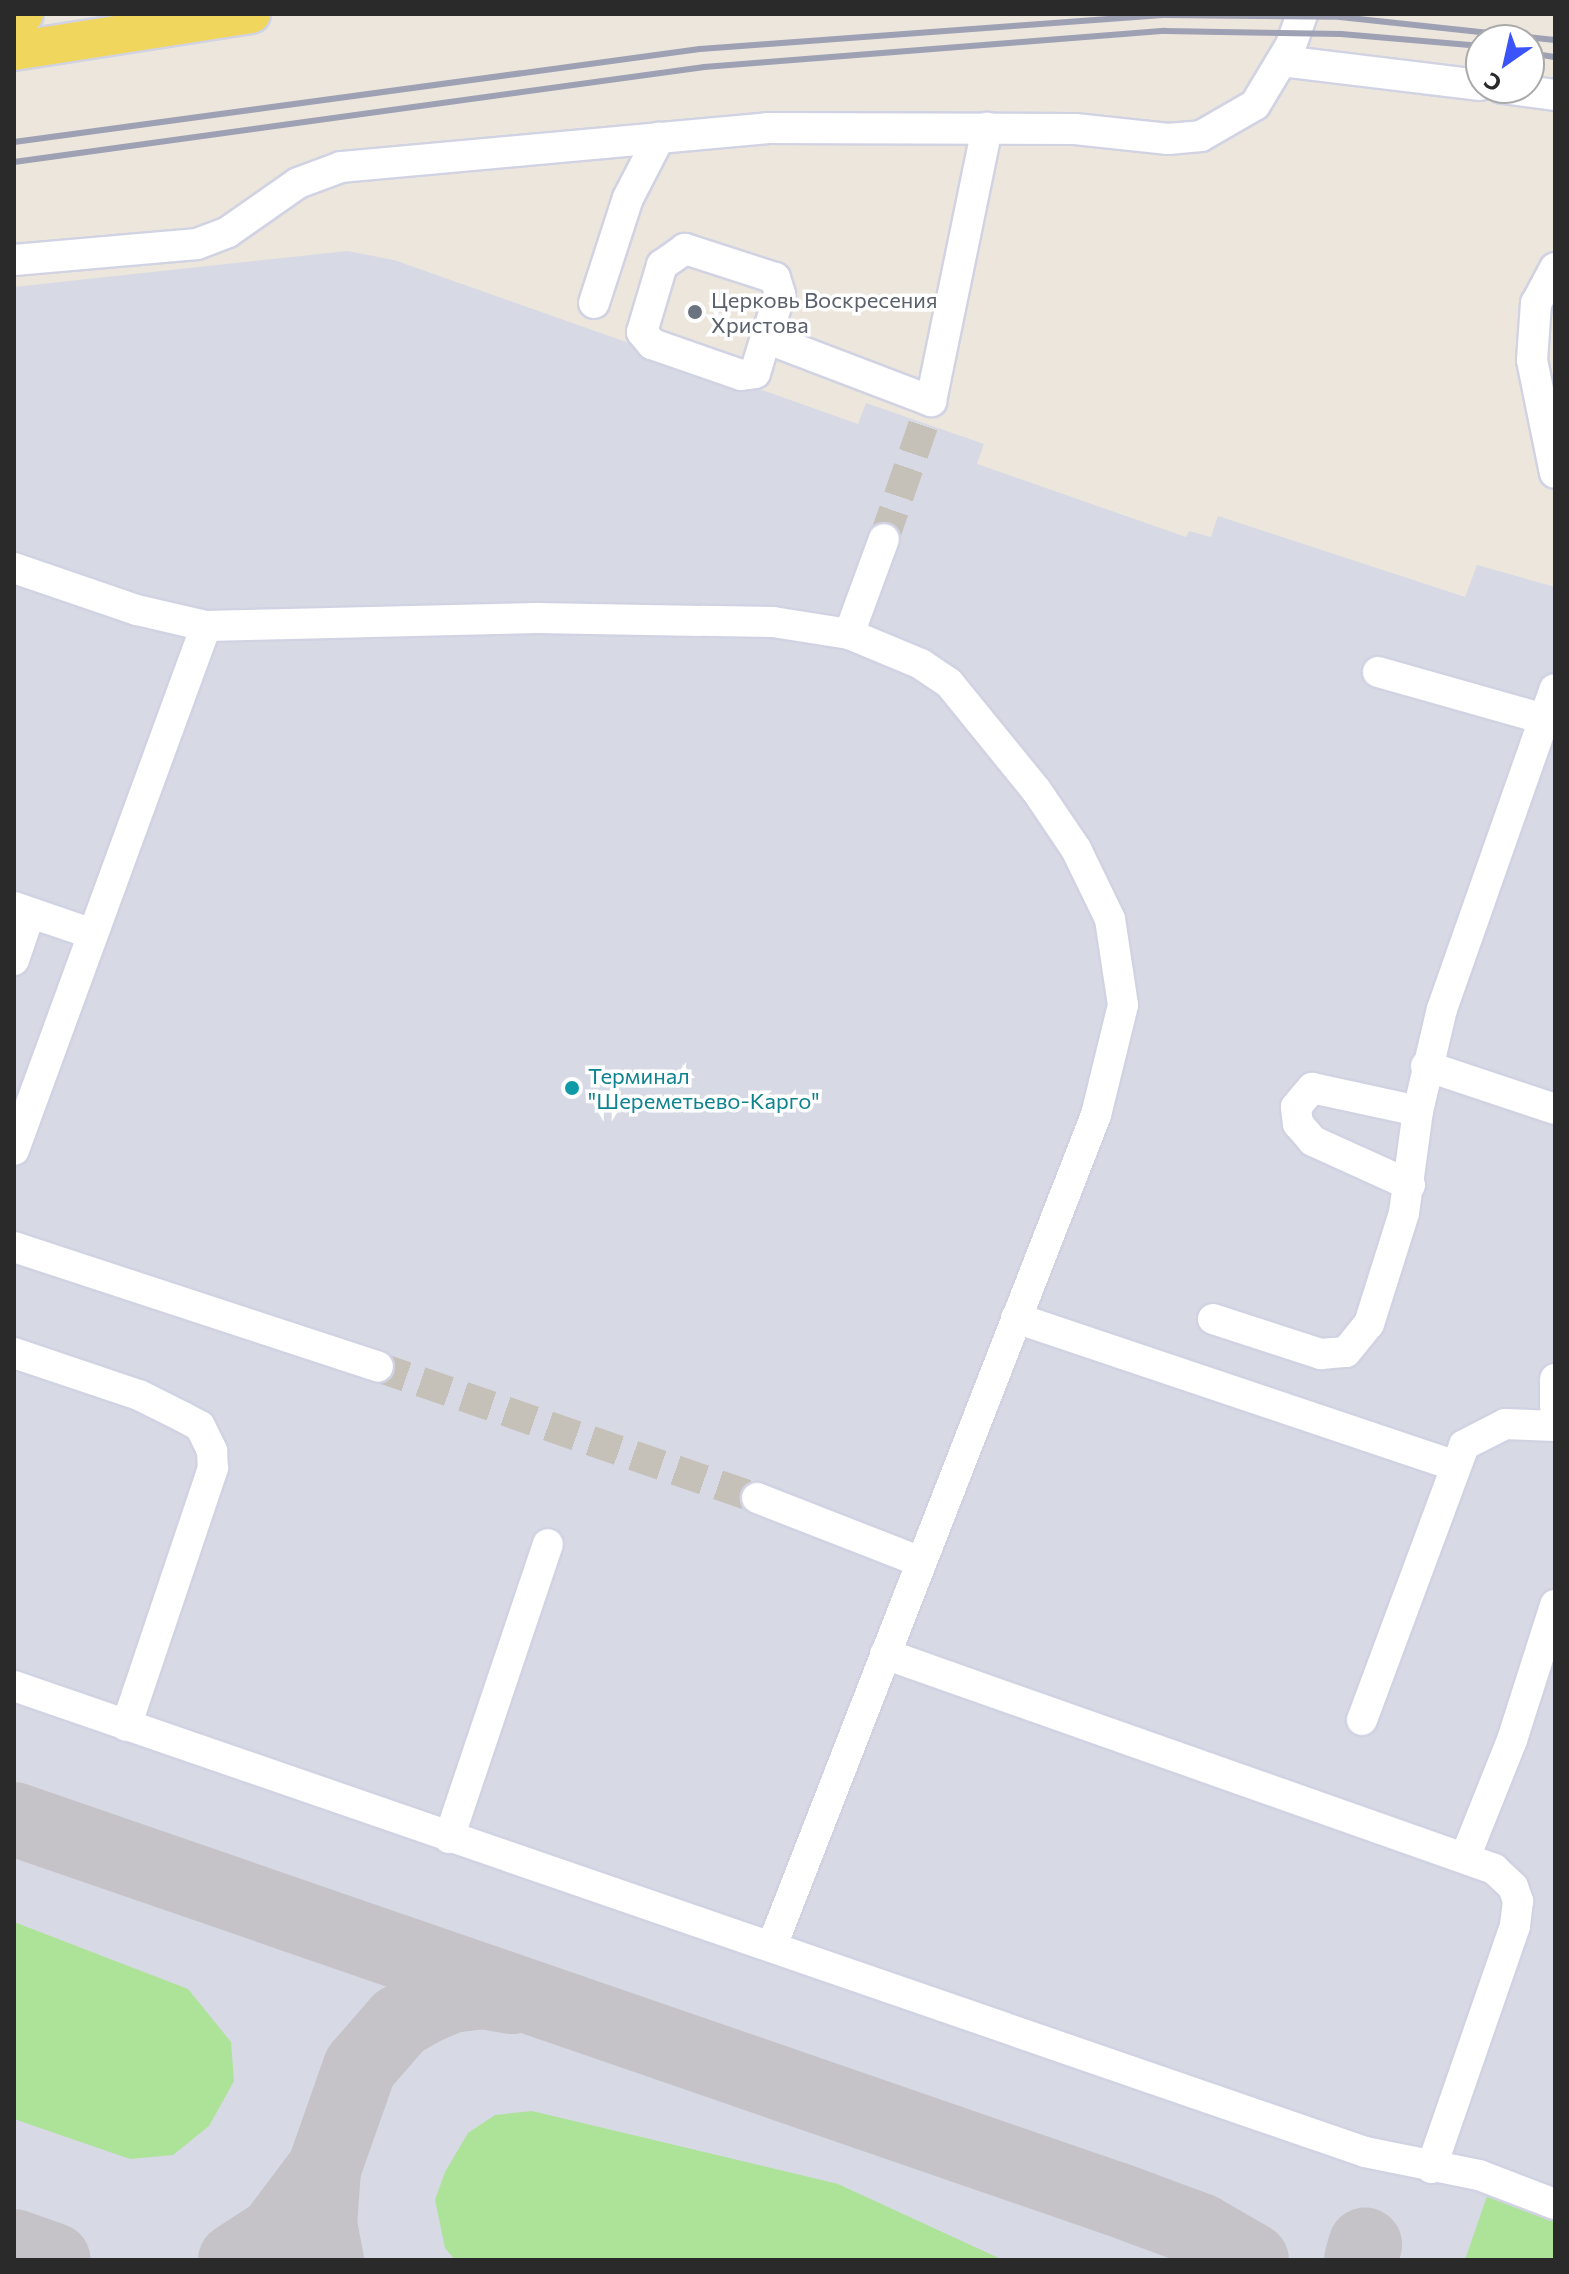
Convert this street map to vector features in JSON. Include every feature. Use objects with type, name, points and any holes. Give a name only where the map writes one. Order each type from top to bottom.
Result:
[{"type":"main road","points":[[14,15],[24,14]]},
{"type":"main road","points":[[14,51],[251,14]]},
{"type":"lane","points":[[14,260],[197,244],[228,232],[298,183],[341,167],[767,128],[1075,129],[1168,139],[1201,136],[1255,105],[1282,61],[1302,14]]},
{"type":"lane","points":[[1282,61],[1465,83]]},
{"type":"lane","points":[[766,338],[927,412],[987,128]]},
{"type":"lane","points":[[594,303],[628,198],[659,138]]},
{"type":"lane","points":[[685,249],[775,278],[780,294],[766,338],[755,373],[741,375],[652,344],[642,332],[662,265],[685,249]]},
{"type":"lane","points":[[1555,268],[1536,303],[1532,360],[1555,473]]},
{"type":"lane","points":[[849,634],[884,539]]},
{"type":"lane","points":[[14,568],[137,610],[206,626],[537,618],[773,622],[849,634],[921,664],[949,683],[1036,790],[1076,849],[1110,919],[1123,1005],[1096,1115],[772,1946]]},
{"type":"lane","points":[[14,1150],[27,1079],[93,934],[206,626]]},
{"type":"lane","points":[[1378,672],[1544,719]]},
{"type":"lane","points":[[1213,1319],[1321,1354],[1346,1352],[1369,1324],[1410,1185],[1426,1066],[1555,689]]},
{"type":"lane","points":[[14,960],[22,910],[93,934]]},
{"type":"lane","points":[[1426,1066],[1555,1109]]},
{"type":"lane","points":[[1410,1185],[1313,1141],[1300,1128],[1296,1107],[1312,1088],[1418,1111]]},
{"type":"lane","points":[[14,1247],[378,1367]]},
{"type":"lane","points":[[1016,1318],[1453,1465]]},
{"type":"lane","points":[[14,1353],[139,1395],[200,1426],[212,1451],[213,1468],[126,1726]]},
{"type":"lane","points":[[1555,1379],[1555,1407]]},
{"type":"lane","points":[[1362,1720],[1453,1465],[1464,1445],[1486,1431],[1505,1424],[1555,1426]]},
{"type":"lane","points":[[757,1498],[921,1562]]},
{"type":"lane","points":[[449,1838],[548,1544]]},
{"type":"lane","points":[[1466,1855],[1512,1740],[1555,1605]]},
{"type":"lane","points":[[885,1654],[1466,1855],[1494,1869],[1513,1887],[1518,1901],[1515,1926],[1431,2168]]},
{"type":"lane","points":[[14,1686],[1365,2152],[1431,2168],[1479,2175],[1555,2204]]},
{"type":"shaded area","points":[[347,251],[394,260],[858,424],[866,403],[984,444],[977,464],[1186,537],[1189,531],[1211,537],[1218,516],[1465,597],[1477,565],[1555,587],[1555,2260],[14,2260],[14,287]]},
{"type":"green space","points":[[14,1922],[188,1989],[231,2042],[234,2081],[209,2126],[173,2155],[130,2159],[14,2119]]},
{"type":"green space","points":[[532,2111],[838,2184],[1003,2260],[455,2260],[445,2248],[435,2200],[445,2172],[468,2133],[495,2115]]},
{"type":"green space","points":[[1488,2193],[1555,2219],[1555,2260],[1465,2260]]},
{"type":"taxiway","points":[[14,1819],[1116,2199],[1200,2230],[1252,2260]]},
{"type":"taxiway","points":[[327,2260],[320,2225],[324,2169],[360,2067],[399,2022],[423,2008],[451,1996],[483,1992],[512,1997]]},
{"type":"taxiway","points":[[235,2260],[275,2234],[324,2169]]},
{"type":"taxiway","points":[[1361,2260],[1365,2245]]},
{"type":"taxiway","points":[[14,2246],[54,2260]]},
{"type":"tunnel","points":[[884,539],[924,423]]},
{"type":"tunnel","points":[[378,1367],[757,1498]]},
{"type":"railway","points":[[14,142],[700,49],[1163,15],[1340,17],[1555,40]]},
{"type":"railway","points":[[14,162],[704,67],[1165,31],[1341,34],[1465,45]]},
{"type":"railway","points":[[1545,55],[1555,57]]},
{"type":"place","name":"Церковь Воскресения Христова","points":[[695,312]]},
{"type":"place","name":"Терминал \"Шереметьево-Карго\"","points":[[572,1088]]}]
